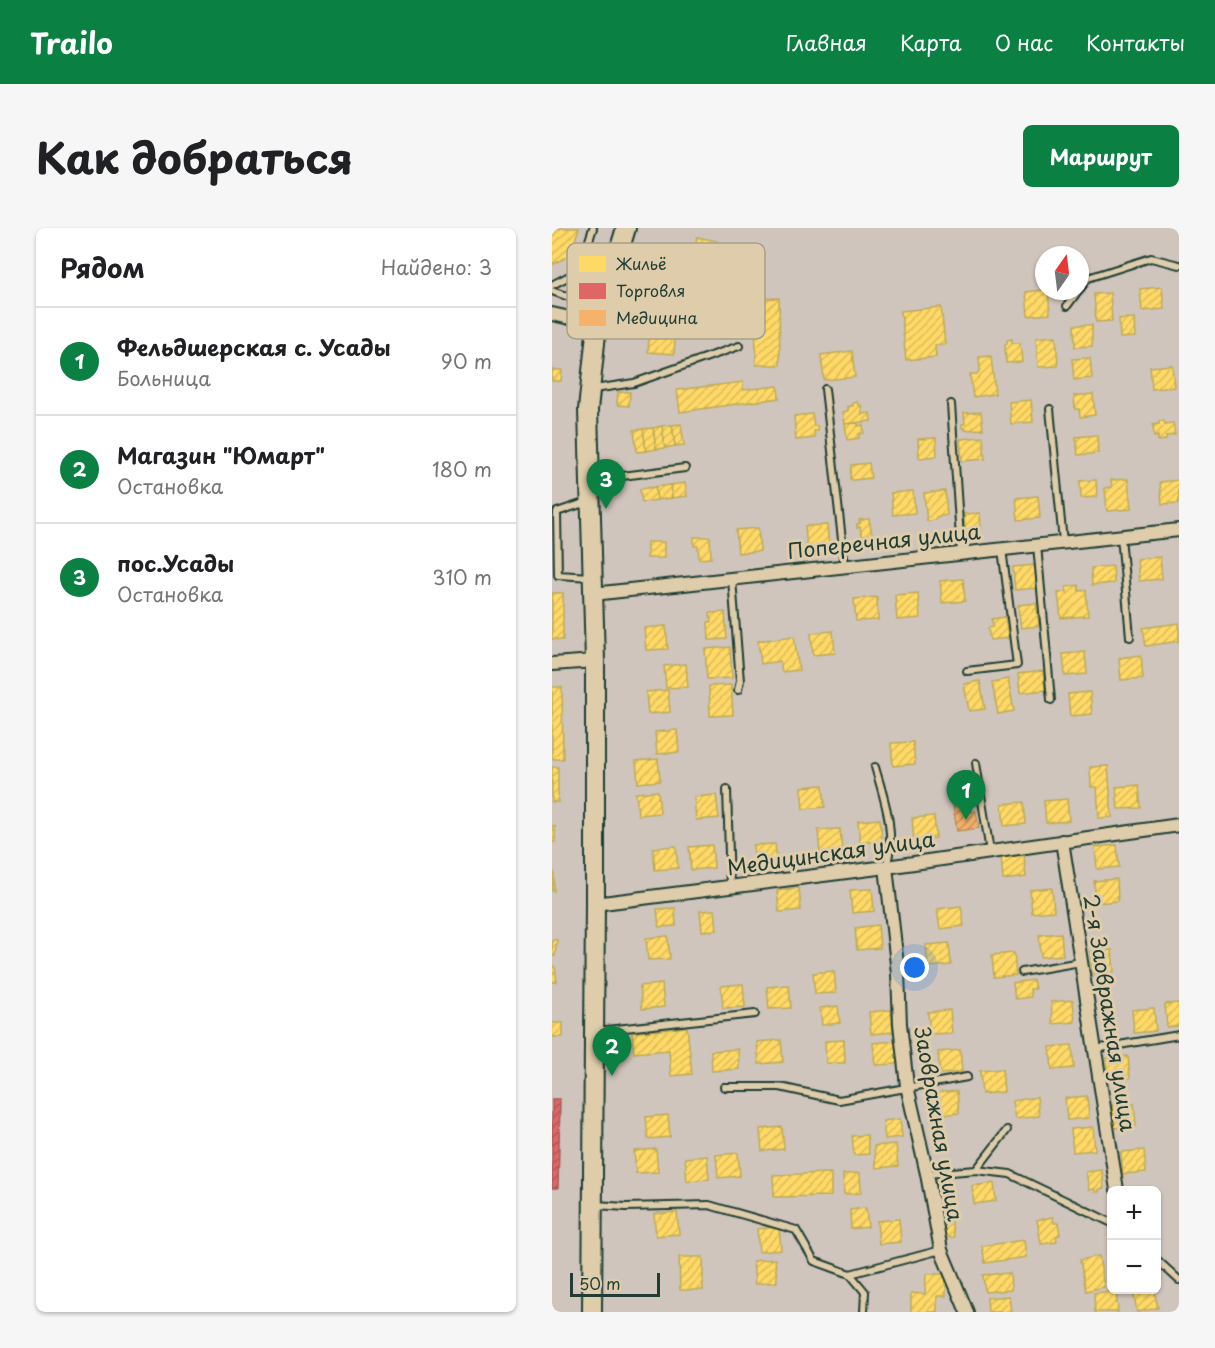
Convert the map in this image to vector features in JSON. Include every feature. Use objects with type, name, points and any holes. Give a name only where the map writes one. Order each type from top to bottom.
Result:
[{"type":"street","points":[[621,243],[626,228]]},
{"type":"street","points":[[552,314],[567,317]]},
{"type":"street","points":[[592,1312],[596,904],[595,661],[588,410],[594,339]]},
{"type":"street","name":"Поперечная улица","points":[[592,586],[732,579],[1179,530]]},
{"type":"street","points":[[552,664],[595,661]]},
{"type":"street","name":"Медицинская улица","points":[[596,904],[886,867],[1179,825]]},
{"type":"street","name":"2-я Заовражная улица","points":[[1062,842],[1116,1186]]},
{"type":"street","name":"Заовражная улица","points":[[886,867],[898,973],[900,1024],[907,1086],[941,1250],[967,1312]]},
{"type":"lane","points":[[588,243],[593,228]]},
{"type":"lane","points":[[1089,278],[1150,258],[1179,265]]},
{"type":"lane","points":[[552,285],[567,277]]},
{"type":"lane","points":[[552,291],[567,296]]},
{"type":"lane","points":[[1067,306],[1072,300]]},
{"type":"lane","points":[[590,389],[634,383],[739,346]]},
{"type":"lane","points":[[825,389],[845,566]]},
{"type":"lane","points":[[951,404],[962,554]]},
{"type":"lane","points":[[1050,409],[1063,542]]},
{"type":"lane","points":[[590,480],[685,468]]},
{"type":"lane","points":[[591,501],[556,512],[558,574],[592,586]]},
{"type":"lane","points":[[1121,536],[1130,637]]},
{"type":"lane","points":[[1037,545],[1051,700]]},
{"type":"lane","points":[[967,671],[1017,665],[1002,549]]},
{"type":"lane","points":[[732,579],[740,681],[738,690]]},
{"type":"lane","points":[[976,763],[990,852]]},
{"type":"lane","points":[[875,767],[889,816],[891,852],[886,867]]},
{"type":"lane","points":[[727,789],[730,887]]},
{"type":"lane","points":[[1022,972],[1081,962]]},
{"type":"lane","points":[[594,1031],[755,1014]]},
{"type":"lane","points":[[1095,1049],[1179,1035]]},
{"type":"lane","points":[[723,1087],[780,1088],[839,1100],[967,1077]]},
{"type":"lane","points":[[976,1170],[1007,1130]]},
{"type":"lane","points":[[927,1174],[976,1170],[1010,1174],[1107,1221]]},
{"type":"lane","points":[[593,1204],[626,1207],[709,1205],[796,1230],[814,1261],[850,1274],[865,1292],[864,1312]]},
{"type":"lane","points":[[850,1274],[941,1250]]},
{"type":"lane","points":[[1161,1264],[1179,1280]]},
{"type":"building: Жильё","points":[[552,228],[579,228],[574,243],[567,243],[567,257],[552,265]]},
{"type":"building: Жильё","points":[[697,237],[717,241],[717,243],[696,243]]},
{"type":"building: Жильё","points":[[1162,287],[1164,309],[1142,311],[1140,289]]},
{"type":"building: Жильё","points":[[1035,291],[1035,300],[1049,300],[1050,314],[1028,316],[1026,292]]},
{"type":"building: Жильё","points":[[1110,293],[1112,321],[1096,322],[1094,294]]},
{"type":"building: Жильё","points":[[779,298],[780,365],[756,365],[756,339],[765,339],[765,299]]},
{"type":"building: Жильё","points":[[941,307],[945,344],[935,345],[936,357],[906,360],[901,311]]},
{"type":"building: Жильё","points":[[1134,318],[1135,337],[1120,338],[1119,319]]},
{"type":"building: Жильё","points":[[1074,325],[1092,325],[1092,346],[1075,347]]},
{"type":"building: Жильё","points":[[1056,336],[1058,366],[1038,367],[1036,338]]},
{"type":"building: Жильё","points":[[649,339],[675,339],[674,354],[648,352]]},
{"type":"building: Жильё","points":[[1012,339],[1012,343],[1020,343],[1022,362],[1006,363],[1005,344],[1007,340]]},
{"type":"building: Жильё","points":[[852,351],[855,377],[824,380],[821,355]]},
{"type":"building: Жильё","points":[[991,356],[995,394],[973,397],[970,374],[977,374],[980,369],[979,357]]},
{"type":"building: Жильё","points":[[1090,358],[1092,378],[1074,380],[1072,359]]},
{"type":"building: Жильё","points":[[1172,365],[1174,387],[1152,389],[1150,367]]},
{"type":"building: Жильё","points":[[552,370],[562,370],[561,381],[552,381]]},
{"type":"building: Жильё","points":[[743,382],[743,390],[778,386],[779,398],[680,412],[677,390]]},
{"type":"building: Жильё","points":[[618,392],[630,392],[629,406],[617,405]]},
{"type":"building: Жильё","points":[[1093,394],[1095,415],[1080,417],[1079,409],[1075,409],[1074,396]]},
{"type":"building: Жильё","points":[[1031,400],[1033,422],[1011,424],[1009,402]]},
{"type":"building: Жильё","points":[[857,402],[861,405],[862,414],[870,413],[871,421],[845,424],[843,412],[848,411],[848,406],[853,406],[853,403]]},
{"type":"building: Жильё","points":[[981,412],[983,429],[965,430],[962,428],[962,424],[965,424],[964,413]]},
{"type":"building: Жильё","points":[[812,414],[814,426],[817,426],[818,431],[814,431],[815,438],[796,440],[794,416]]},
{"type":"building: Жильё","points":[[1159,421],[1164,421],[1165,424],[1173,423],[1175,435],[1166,436],[1166,440],[1158,441],[1158,436],[1154,437],[1153,425],[1159,424]]},
{"type":"building: Жильё","points":[[858,423],[858,426],[863,425],[864,433],[859,434],[859,438],[847,440],[845,424]]},
{"type":"building: Жильё","points":[[681,424],[684,445],[675,446],[672,425]]},
{"type":"building: Жильё","points":[[672,425],[675,446],[665,448],[662,426]]},
{"type":"building: Жильё","points":[[662,426],[665,448],[656,449],[653,428]]},
{"type":"building: Жильё","points":[[653,428],[656,449],[646,451],[643,429]]},
{"type":"building: Жильё","points":[[643,429],[646,451],[637,452],[634,430]]},
{"type":"building: Жильё","points":[[1097,435],[1098,453],[1078,455],[1076,437]]},
{"type":"building: Жильё","points":[[983,437],[985,459],[962,461],[960,439]]},
{"type":"building: Жильё","points":[[936,438],[937,456],[919,458],[918,439]]},
{"type":"building: Жильё","points":[[869,463],[871,478],[850,479],[851,465]]},
{"type":"building: Жильё","points":[[1128,479],[1131,509],[1107,511],[1105,488],[1112,487],[1111,480]]},
{"type":"building: Жильё","points":[[1096,480],[1097,497],[1081,498],[1080,481]]},
{"type":"building: Жильё","points":[[1179,480],[1179,503],[1162,504],[1160,482]]},
{"type":"building: Жильё","points":[[685,483],[687,496],[672,498],[670,485]]},
{"type":"building: Жильё","points":[[670,485],[672,498],[657,500],[655,487]]},
{"type":"building: Жильё","points":[[655,487],[657,500],[642,502],[640,489]]},
{"type":"building: Жильё","points":[[913,491],[915,513],[893,515],[891,493]]},
{"type":"building: Жильё","points":[[945,491],[947,515],[927,521],[924,493]]},
{"type":"building: Жильё","points":[[1038,496],[1040,518],[1018,520],[1016,498]]},
{"type":"building: Жильё","points":[[980,513],[981,529],[965,530],[964,514]]},
{"type":"building: Жильё","points":[[869,519],[872,535],[862,536],[857,524],[860,523],[859,520]]},
{"type":"building: Жильё","points":[[827,525],[829,547],[807,549],[805,526]]},
{"type":"building: Жильё","points":[[758,528],[760,551],[738,553],[736,530]]},
{"type":"building: Жильё","points":[[694,537],[710,537],[711,558],[699,559],[698,546],[694,546]]},
{"type":"building: Жильё","points":[[647,542],[664,542],[664,558],[647,558]]},
{"type":"building: Жильё","points":[[1160,557],[1162,579],[1139,581],[1137,559]]},
{"type":"building: Жильё","points":[[1035,565],[1037,588],[1015,590],[1013,567]]},
{"type":"building: Жильё","points":[[1113,566],[1114,583],[1092,585],[1091,568]]},
{"type":"building: Жильё","points":[[963,579],[965,601],[942,603],[940,581]]},
{"type":"building: Жильё","points":[[1078,585],[1079,591],[1086,590],[1088,616],[1061,618],[1058,593],[1067,592],[1066,587]]},
{"type":"building: Жильё","points":[[552,593],[563,593],[563,640],[552,639]]},
{"type":"building: Жильё","points":[[918,593],[920,618],[897,620],[895,595]]},
{"type":"building: Жильё","points":[[877,597],[878,620],[856,621],[854,599]]},
{"type":"building: Жильё","points":[[1036,603],[1039,626],[1021,628],[1018,605]]},
{"type":"building: Жильё","points":[[725,612],[727,639],[709,640],[710,613]]},
{"type":"building: Жильё","points":[[1005,617],[1008,638],[990,640],[988,628],[993,627],[992,619]]},
{"type":"building: Жильё","points":[[1179,623],[1179,641],[1146,646],[1143,628]]},
{"type":"building: Жильё","points":[[666,626],[668,649],[646,650],[644,628]]},
{"type":"building: Жильё","points":[[833,631],[835,653],[813,655],[811,633]]},
{"type":"building: Жильё","points":[[794,636],[799,670],[782,672],[780,661],[761,664],[758,641]]},
{"type":"building: Жильё","points":[[730,647],[732,678],[707,679],[705,649]]},
{"type":"building: Жильё","points":[[1085,652],[1087,674],[1065,676],[1063,654]]},
{"type":"building: Жильё","points":[[1141,655],[1143,678],[1121,680],[1119,658]]},
{"type":"building: Жильё","points":[[686,664],[688,687],[666,688],[664,666]]},
{"type":"building: Жильё","points":[[1043,671],[1045,690],[1020,693],[1018,674]]},
{"type":"building: Жильё","points":[[1008,679],[1014,711],[998,714],[992,682]]},
{"type":"building: Жильё","points":[[980,681],[985,709],[969,711],[964,684]]},
{"type":"building: Жильё","points":[[731,685],[733,715],[710,716],[709,686]]},
{"type":"building: Жильё","points":[[552,687],[562,687],[563,759],[552,759]]},
{"type":"building: Жильё","points":[[668,690],[670,712],[648,714],[646,692]]},
{"type":"building: Жильё","points":[[1090,692],[1092,714],[1070,716],[1068,694]]},
{"type":"building: Жильё","points":[[677,730],[679,752],[657,754],[655,732]]},
{"type":"building: Жильё","points":[[913,742],[915,764],[893,766],[891,743]]},
{"type":"building: Жильё","points":[[658,759],[660,781],[638,783],[636,761]]},
{"type":"building: Жильё","points":[[1108,766],[1112,817],[1099,818],[1097,787],[1091,787],[1090,767]]},
{"type":"building: Жильё","points":[[552,767],[558,767],[558,802],[552,802]]},
{"type":"building: Жильё","points":[[823,785],[825,807],[803,809],[801,787]]},
{"type":"building: Жильё","points":[[1139,785],[1141,808],[1118,809],[1116,787]]},
{"type":"building: Жильё","points":[[658,791],[660,813],[638,815],[636,793]]},
{"type":"building: Жильё","points":[[716,795],[719,818],[696,820],[694,797]]},
{"type":"building: Жильё","points":[[1067,799],[1069,821],[1046,823],[1044,801]]},
{"type":"building: Жильё","points":[[1024,802],[1026,824],[1004,826],[1002,804]]},
{"type":"building: Жильё","points":[[934,816],[936,838],[914,840],[912,818]]},
{"type":"building: Жильё","points":[[880,819],[882,841],[860,843],[858,821]]},
{"type":"building: Жильё","points":[[552,826],[555,826],[555,842],[552,842]]},
{"type":"building: Жильё","points":[[840,829],[842,851],[820,853],[818,830]]},
{"type":"building: Жильё","points":[[775,844],[777,866],[755,868],[753,845]]},
{"type":"building: Жильё","points":[[712,845],[714,868],[691,870],[689,847]]},
{"type":"building: Жильё","points":[[1117,845],[1119,867],[1097,869],[1095,847]]},
{"type":"building: Жильё","points":[[676,846],[678,868],[655,870],[653,848]]},
{"type":"building: Жильё","points":[[1024,855],[1026,877],[1003,880],[1001,857]]},
{"type":"building: Жильё","points":[[552,872],[554,872],[554,891],[552,891]]},
{"type":"building: Жильё","points":[[1117,879],[1118,901],[1096,903],[1094,881]]},
{"type":"building: Жильё","points":[[799,888],[801,910],[779,912],[777,890]]},
{"type":"building: Жильё","points":[[1052,888],[1054,911],[1032,913],[1030,890]]},
{"type":"building: Жильё","points":[[872,889],[874,911],[852,913],[850,890]]},
{"type":"building: Жильё","points":[[961,906],[964,926],[940,929],[937,909]]},
{"type":"building: Жильё","points":[[675,908],[676,926],[659,927],[657,909]]},
{"type":"building: Жильё","points":[[715,910],[717,930],[702,931],[700,911]]},
{"type":"building: Жильё","points":[[878,925],[880,948],[857,950],[855,928]]},
{"type":"building: Жильё","points":[[1061,933],[1063,955],[1041,957],[1039,935]]},
{"type":"building: Жильё","points":[[668,936],[670,959],[648,960],[646,938]]},
{"type":"building: Жильё","points":[[552,940],[557,940],[555,956],[552,956]]},
{"type":"building: Жильё","points":[[949,943],[951,965],[928,967],[926,945]]},
{"type":"building: Жильё","points":[[1112,950],[1114,972],[1092,974],[1090,951]]},
{"type":"building: Жильё","points":[[1014,953],[1016,975],[994,977],[992,955]]},
{"type":"building: Жильё","points":[[552,966],[555,967],[557,982],[552,982]]},
{"type":"building: Жильё","points":[[834,971],[836,993],[815,994],[813,973]]},
{"type":"building: Жильё","points":[[1033,980],[1035,989],[1030,989],[1031,997],[1015,999],[1013,983]]},
{"type":"building: Жильё","points":[[662,984],[664,1007],[642,1009],[640,986]]},
{"type":"building: Жильё","points":[[743,984],[745,1007],[723,1008],[721,986]]},
{"type":"building: Жильё","points":[[789,985],[791,1008],[769,1009],[767,987]]},
{"type":"building: Жильё","points":[[1073,1000],[1075,1022],[1053,1024],[1051,1002]]},
{"type":"building: Жильё","points":[[1179,1003],[1179,1026],[1167,1027],[1165,1004]]},
{"type":"building: Жильё","points":[[838,1006],[840,1023],[822,1025],[820,1008]]},
{"type":"building: Жильё","points":[[1154,1008],[1156,1031],[1134,1033],[1132,1010]]},
{"type":"building: Жильё","points":[[891,1010],[893,1032],[871,1034],[869,1012]]},
{"type":"building: Жильё","points":[[950,1010],[952,1033],[930,1034],[928,1012]]},
{"type":"building: Жильё","points":[[552,1023],[563,1023],[563,1037],[552,1037]]},
{"type":"building: Жильё","points":[[687,1027],[692,1074],[671,1076],[669,1050],[634,1053],[632,1033]]},
{"type":"building: Жильё","points":[[781,1040],[783,1062],[759,1064],[757,1042]]},
{"type":"building: Жильё","points":[[844,1040],[845,1063],[826,1063],[825,1041]]},
{"type":"building: Жильё","points":[[896,1041],[898,1064],[875,1065],[873,1043]]},
{"type":"building: Жильё","points":[[1072,1045],[1074,1068],[1052,1070],[1050,1047]]},
{"type":"building: Жильё","points":[[738,1049],[739,1069],[712,1071],[711,1051]]},
{"type":"building: Жильё","points":[[960,1050],[962,1072],[940,1074],[938,1052]]},
{"type":"building: Жильё","points":[[1128,1056],[1130,1078],[1108,1080],[1106,1058]]},
{"type":"building: Жильё","points":[[1002,1069],[1004,1092],[982,1094],[980,1071]]},
{"type":"building: Жильё","points":[[957,1091],[959,1113],[937,1115],[935,1093]]},
{"type":"building: Жильё","points":[[1087,1096],[1089,1118],[1067,1120],[1065,1098]]},
{"type":"building: Жильё","points":[[1037,1097],[1039,1116],[1015,1119],[1012,1101]]},
{"type":"building: Жильё","points":[[1134,1104],[1136,1126],[1114,1128],[1112,1105]]},
{"type":"building: Жильё","points":[[668,1115],[670,1137],[648,1139],[646,1117]]},
{"type":"building: Жильё","points":[[900,1119],[902,1137],[885,1139],[883,1121]]},
{"type":"building: Жильё","points":[[782,1127],[784,1149],[762,1151],[760,1129]]},
{"type":"building: Жильё","points":[[1093,1127],[1095,1150],[1073,1152],[1071,1129]]},
{"type":"building: Жильё","points":[[867,1135],[869,1154],[854,1155],[852,1136]]},
{"type":"building: Жильё","points":[[896,1144],[898,1166],[876,1168],[874,1146]]},
{"type":"building: Жильё","points":[[656,1149],[658,1172],[636,1173],[634,1151]]},
{"type":"building: Жильё","points":[[1144,1150],[1146,1172],[1123,1174],[1121,1152]]},
{"type":"building: Жильё","points":[[738,1153],[740,1176],[718,1178],[716,1155]]},
{"type":"building: Жильё","points":[[707,1156],[709,1179],[687,1181],[685,1158]]},
{"type":"building: Жильё","points":[[1102,1170],[1104,1188],[1099,1189],[1099,1192],[1095,1192],[1095,1189],[1089,1190],[1086,1172]]},
{"type":"building: Жильё","points":[[831,1173],[831,1196],[774,1197],[773,1175]]},
{"type":"building: Жильё","points":[[860,1173],[861,1193],[844,1194],[843,1174]]},
{"type":"building: Жильё","points":[[994,1183],[996,1201],[974,1204],[972,1186]]},
{"type":"building: Жильё","points":[[866,1208],[868,1227],[851,1229],[850,1210]]},
{"type":"building: Жильё","points":[[677,1212],[679,1234],[656,1236],[654,1214]]},
{"type":"building: Жильё","points":[[1053,1217],[1054,1223],[1058,1223],[1060,1235],[1056,1236],[1057,1242],[1041,1244],[1037,1220]]},
{"type":"building: Жильё","points":[[899,1219],[901,1242],[879,1244],[877,1221]]},
{"type":"building: Жильё","points":[[951,1219],[954,1237],[943,1238],[940,1220]]},
{"type":"building: Жильё","points":[[779,1227],[781,1250],[759,1252],[757,1229]]},
{"type":"building: Жильё","points":[[1024,1240],[1026,1257],[985,1263],[982,1246]]},
{"type":"building: Жильё","points":[[1099,1256],[1104,1287],[1086,1291],[1080,1260]]},
{"type":"building: Жильё","points":[[679,1257],[703,1257],[703,1290],[680,1290]]},
{"type":"building: Жильё","points":[[775,1259],[777,1282],[755,1284],[753,1261]]},
{"type":"building: Жильё","points":[[1010,1273],[1011,1290],[985,1292],[983,1275]]},
{"type":"building: Жильё","points":[[926,1274],[946,1274],[946,1296],[937,1296],[937,1312],[911,1312],[911,1293],[925,1294]]},
{"type":"building: Жильё","points":[[1094,1293],[1116,1294],[1118,1312],[1095,1312]]},
{"type":"building: Жильё","points":[[1134,1294],[1155,1294],[1158,1308],[1137,1312]]},
{"type":"building: Жильё","points":[[1009,1296],[1011,1312],[988,1312],[987,1298]]},
{"type":"building: Торговля","points":[[552,1099],[560,1099],[558,1188],[552,1188]]},
{"type":"building: Медицина","points":[[969,803],[971,812],[976,811],[979,828],[957,831],[953,805]]},
{"type":"place","name":"пос.Усады","points":[[606,509]]},
{"type":"place","name":"Фельдшерская с. Усады","points":[[966,820]]},
{"type":"place","name":"Магазин \"Юмарт\"","points":[[612,1076]]}]
